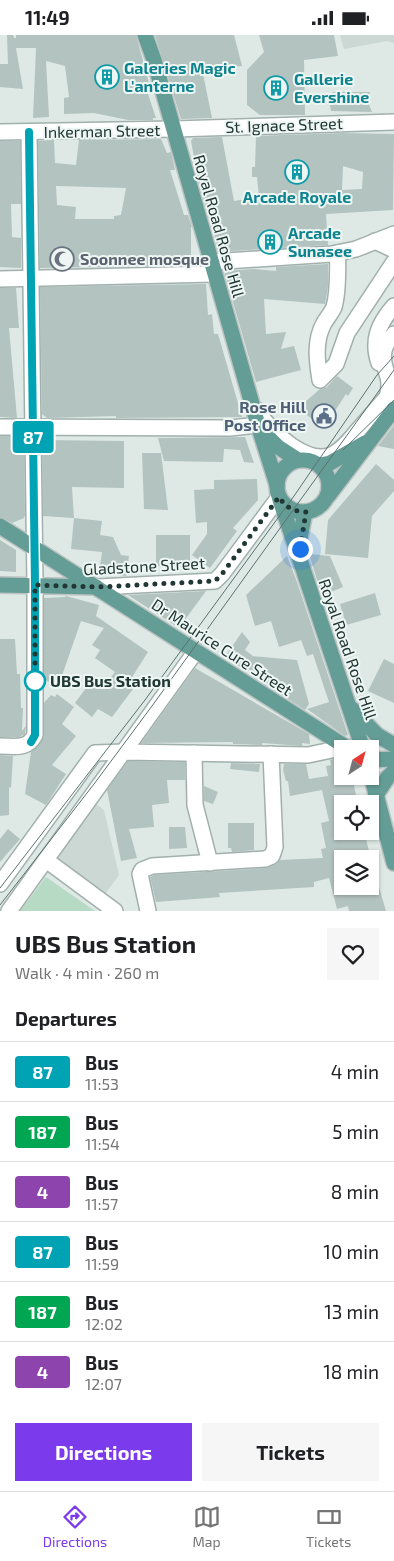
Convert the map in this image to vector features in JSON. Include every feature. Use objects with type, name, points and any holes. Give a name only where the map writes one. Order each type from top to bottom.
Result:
[{"type":"main road","name":"Royal Road Rose Hill","points":[[145,35],[154,59],[258,426],[300,560],[360,740]]},
{"type":"main road","points":[[371,440],[330,463],[320,465],[307,460],[298,460],[290,463],[278,477],[279,494],[287,507],[296,511],[306,512],[315,510],[323,504],[327,498],[371,440],[394,409]]},
{"type":"main road","points":[[258,426],[278,447],[298,460]]},
{"type":"main road","points":[[320,465],[330,483],[327,498]]},
{"type":"main road","name":"Royal Road Rose Hill","points":[[300,560],[300,539],[306,512]]},
{"type":"main road","name":"Dr Maurice Cure Street","points":[[0,526],[335,740]]},
{"type":"main road","name":"Gladstone Street","points":[[0,585],[98,587]]},
{"type":"main road","points":[[350,706],[377,735],[394,745]]},
{"type":"main road","points":[[379,760],[394,759]]},
{"type":"main road","points":[[376,795],[394,771]]},
{"type":"main road","points":[[374,785],[376,795]]},
{"type":"main road","points":[[379,806],[394,863]]},
{"type":"street","name":"St. Ignace Street","points":[[174,129],[394,122]]},
{"type":"street","name":"Inkerman Street","points":[[0,132],[174,129]]},
{"type":"street","points":[[0,746],[22,747],[31,742],[35,735],[29,132]]},
{"type":"street","points":[[0,279],[31,279],[213,268],[338,253],[356,249],[394,234]]},
{"type":"street","points":[[375,241],[394,250]]},
{"type":"street","points":[[338,253],[337,288],[334,307],[323,325],[317,346],[320,380],[336,364],[347,333],[394,262]]},
{"type":"street","points":[[393,384],[380,365],[376,355],[375,343],[377,329],[384,317],[394,306]]},
{"type":"street","points":[[251,398],[264,421],[283,440],[299,451],[312,457],[326,457],[338,453],[387,397],[393,384],[383,352],[386,343],[394,334]]},
{"type":"street","points":[[0,427],[230,428],[258,426]]},
{"type":"street","name":"Gladstone Street","points":[[98,587],[215,581],[279,494]]},
{"type":"street","points":[[9,911],[196,651]]},
{"type":"street","points":[[318,754],[323,741],[320,730]]},
{"type":"street","points":[[0,884],[95,753],[271,755],[318,754],[334,751]]},
{"type":"street","points":[[194,753],[195,805],[210,863]]},
{"type":"street","points":[[148,911],[140,874],[142,870],[152,866],[265,859],[274,852],[276,847],[271,755]]},
{"type":"street","points":[[46,860],[115,911]]},
{"type":"shaded area","points":[[340,35],[394,35],[394,43],[387,41],[344,49]]},
{"type":"shaded area","points":[[96,804],[104,810],[119,875],[102,898],[54,861]]},
{"type":"green space","points":[[46,877],[95,911],[20,911]]},
{"type":"building","points":[[7,35],[13,35],[16,38],[16,35],[136,35],[149,83],[150,81],[151,84],[145,85],[156,118],[153,118],[153,120],[128,120],[94,113],[64,114],[64,98],[69,97],[65,66],[46,61],[49,117],[33,118],[36,48],[16,48],[23,89],[0,87],[0,64],[8,64]]},
{"type":"building","points":[[155,35],[234,35],[242,66],[202,69],[212,118],[181,119]]},
{"type":"building","name":"Gallerie Evershine","points":[[259,35],[334,35],[338,56],[304,60],[305,115],[260,115],[247,105],[247,70],[264,52]]},
{"type":"building","points":[[333,92],[370,92],[368,102],[372,112],[331,111],[329,101]]},
{"type":"building","points":[[343,133],[394,134],[393,210],[326,214],[328,245],[218,252],[213,228],[199,184],[191,141],[193,138],[222,137],[234,201],[259,197],[257,177],[252,177],[252,167],[255,167],[256,136]],"holes":[[[343,166],[363,172],[362,189],[342,190]]]},
{"type":"building","points":[[161,139],[167,153],[171,152],[175,170],[170,170],[184,215],[188,215],[192,227],[191,258],[155,259],[155,266],[40,268],[38,141],[54,140],[55,163],[76,165],[79,140]],"holes":[[[56,186],[126,188],[121,215],[114,216],[114,219],[75,219],[76,207],[57,205]]]},
{"type":"building","points":[[0,141],[20,141],[21,204],[11,204],[12,237],[21,238],[21,268],[0,267]]},
{"type":"building","points":[[328,264],[328,286],[325,304],[264,299],[266,334],[286,332],[281,349],[294,346],[301,370],[256,382],[224,271],[253,269],[276,271],[276,267]]},
{"type":"building","points":[[206,284],[208,315],[212,314],[214,334],[218,334],[242,417],[116,418],[116,416],[47,418],[42,414],[40,287]]},
{"type":"building","points":[[0,288],[16,288],[19,328],[9,328],[17,418],[0,417]]},
{"type":"building","points":[[337,376],[353,388],[348,396],[346,394],[327,423],[317,423],[298,408],[320,389],[327,387]]},
{"type":"building","points":[[394,425],[394,449],[378,446]]},
{"type":"building","points":[[0,436],[24,436],[25,515],[24,518],[12,523],[0,517]]},
{"type":"building","points":[[245,437],[254,463],[244,462],[240,450],[224,449],[223,462],[164,461],[158,438]]},
{"type":"building","points":[[42,440],[124,441],[124,488],[72,487],[74,518],[43,516]]},
{"type":"building","points":[[142,453],[161,453],[168,510],[144,509]]},
{"type":"building","points":[[376,464],[394,480],[394,491],[372,516],[368,558],[325,554],[328,520]]},
{"type":"building","points":[[257,479],[258,500],[233,528],[237,531],[210,568],[192,555],[207,534],[207,522],[196,523],[194,490],[214,489],[214,480]]},
{"type":"building","points":[[74,518],[102,521],[100,535],[113,537],[121,555],[129,556],[126,576],[99,573],[102,552],[71,549]]},
{"type":"building","points":[[156,535],[190,535],[190,566],[156,566]]},
{"type":"building","points":[[0,540],[16,550],[16,572],[0,571]]},
{"type":"building","points":[[309,554],[330,556],[343,587],[322,596]]},
{"type":"building","points":[[287,556],[348,735],[345,736],[307,709],[329,702],[313,654],[307,656],[301,640],[279,647],[271,621],[255,626],[246,595]]},
{"type":"building","points":[[206,591],[179,628],[128,595]]},
{"type":"building","points":[[375,593],[381,615],[346,625],[340,604]]},
{"type":"building","points":[[66,596],[99,605],[96,616],[148,652],[127,685],[133,689],[112,717],[98,709],[92,717],[75,703],[91,681],[102,689],[115,672],[95,658],[100,650],[92,645],[104,628],[81,621],[58,687],[44,679],[44,598]]},
{"type":"building","points":[[242,632],[250,642],[245,650],[253,656],[251,656],[297,660],[309,704],[305,710],[242,664],[240,667],[220,654],[227,654]]},
{"type":"building","points":[[0,639],[15,639],[17,674],[20,674],[21,708],[23,708],[22,731],[26,726],[25,734],[19,737],[0,737]]},
{"type":"building","points":[[384,659],[394,664],[394,703],[368,691]]},
{"type":"building","points":[[195,668],[309,734],[310,744],[302,743],[302,746],[262,743],[262,745],[233,744],[233,742],[141,743]]},
{"type":"building","points":[[57,694],[74,707],[62,724],[76,736],[52,765],[66,774],[46,805],[25,794],[31,752],[39,745],[44,736],[44,703],[51,695],[55,697]]},
{"type":"building","points":[[0,755],[13,756],[11,788],[9,787],[9,815],[0,816]]},
{"type":"building","points":[[334,759],[334,785],[354,785],[356,795],[334,795],[334,840],[366,840],[369,850],[334,850],[334,895],[379,895],[379,887],[386,911],[349,911],[348,906],[337,909],[329,878],[314,882],[314,887],[219,893],[220,897],[156,902],[150,877],[154,875],[266,868],[280,860],[323,858],[321,849],[326,848],[321,823],[329,821],[322,790],[290,796],[288,781],[286,781],[283,770],[284,764],[306,764],[309,779],[328,776],[326,766],[331,765],[330,760]]},
{"type":"building","points":[[128,761],[185,762],[185,780],[167,780],[169,803],[152,805],[154,827],[129,829],[137,858],[121,861],[107,790]]},
{"type":"building","points":[[231,763],[260,764],[259,772],[230,769]]},
{"type":"building","points":[[204,786],[218,792],[213,804],[204,801]]},
{"type":"building","points":[[228,823],[254,823],[254,850],[232,852],[231,848],[228,848]]},
{"type":"building","points":[[169,827],[185,827],[187,848],[169,849]]},
{"type":"building","points":[[8,829],[20,839],[0,862],[0,839]]},
{"type":"tram line","points":[[0,888],[145,700],[294,496],[377,375],[394,356]]},
{"type":"tram line","points":[[0,905],[152,706],[394,370]]},
{"type":"tram line","points":[[343,450],[394,400]]},
{"type":"bus line","name":"87","points":[[29,132],[35,585],[35,735],[31,742]]},
{"type":"place","name":"Galeries Magic L'anterne","points":[[107,77]]},
{"type":"place","name":"Gallerie Evershine","points":[[276,88]]},
{"type":"place","name":"Arcade Royale","points":[[297,172]]},
{"type":"place","name":"Arcade Sunasee","points":[[270,242]]},
{"type":"place","name":"Soonnee mosque","points":[[62,259]]},
{"type":"place","name":"Rose Hill Post Office","points":[[324,416]]},
{"type":"place","name":"UBS Bus Station","points":[[35,681]]},
{"type":"route","points":[[35,681],[35,585],[98,587],[215,581],[279,497],[287,507],[296,511],[306,512],[300,539],[300,549]]}]
